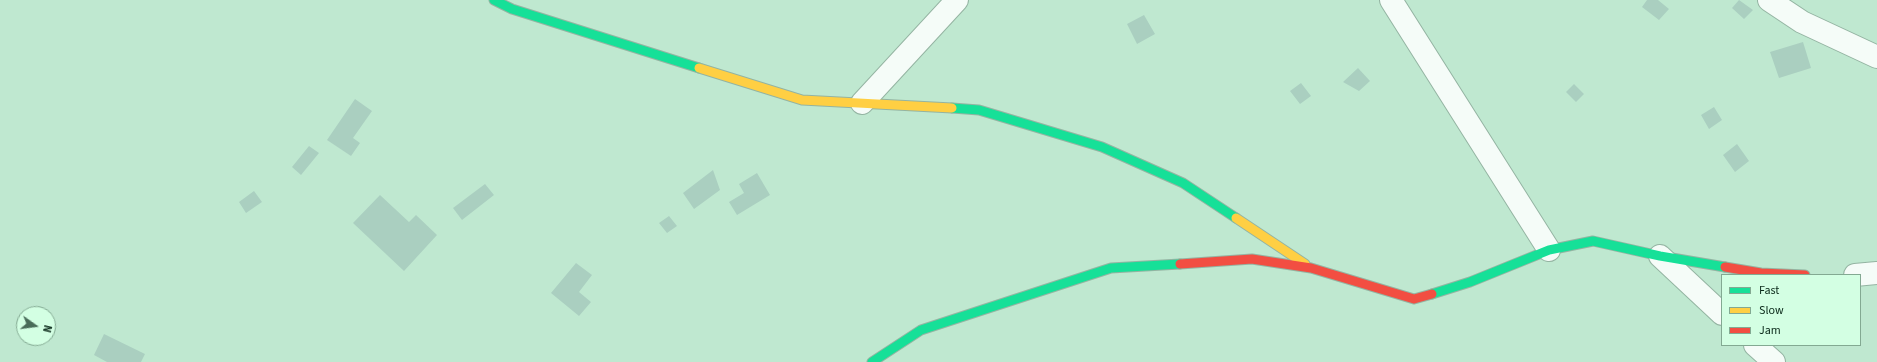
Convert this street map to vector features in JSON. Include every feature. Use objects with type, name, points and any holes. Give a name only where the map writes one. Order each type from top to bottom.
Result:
[{"type":"street","points":[[494,0],[512,9],[802,100],[979,110],[1102,147],[1183,183],[1311,268]]},
{"type":"street","points":[[862,103],[957,0]]},
{"type":"street","points":[[1391,0],[1550,250]]},
{"type":"street","points":[[1769,0],[1802,22],[1877,57]]},
{"type":"street","points":[[872,362],[921,330],[1111,268],[1252,259],[1311,268],[1414,299],[1470,282],[1550,250],[1593,241],[1660,256],[1761,273],[1783,274]]},
{"type":"street","points":[[1660,256],[1721,313]]},
{"type":"street","points":[[1861,274],[1877,273]]},
{"type":"street","points":[[1756,346],[1774,362]]},
{"type":"building","points":[[1647,0],[1658,0],[1669,9],[1659,20],[1642,7]]},
{"type":"building","points":[[1739,0],[1753,10],[1744,19],[1732,8]]},
{"type":"building","points":[[1144,15],[1155,34],[1137,44],[1127,24]]},
{"type":"building","points":[[1803,42],[1811,68],[1779,78],[1770,52]]},
{"type":"building","points":[[1358,68],[1370,81],[1359,91],[1343,82]]},
{"type":"building","points":[[1301,83],[1311,96],[1300,104],[1290,91]]},
{"type":"building","points":[[1574,84],[1584,94],[1576,102],[1566,92]]},
{"type":"building","points":[[355,99],[372,111],[353,138],[360,143],[351,156],[327,140]]},
{"type":"building","points":[[1714,107],[1722,120],[1709,129],[1701,115]]},
{"type":"building","points":[[1737,144],[1749,161],[1735,172],[1723,155]]},
{"type":"building","points":[[309,146],[319,153],[301,175],[292,167]]},
{"type":"building","points":[[713,170],[720,190],[694,209],[683,193]]},
{"type":"building","points":[[757,173],[770,195],[737,215],[729,202],[744,193],[739,184]]},
{"type":"building","points":[[485,184],[494,195],[462,220],[453,208]]},
{"type":"building","points":[[254,191],[262,202],[246,213],[239,202]]},
{"type":"building","points":[[380,195],[409,222],[416,215],[437,235],[404,271],[353,223]]},
{"type":"building","points":[[669,216],[677,226],[667,233],[659,223]]},
{"type":"building","points":[[576,263],[592,275],[579,292],[591,302],[579,316],[551,293]]},
{"type":"building","points":[[104,334],[145,354],[141,362],[107,362],[94,355]]},
{"type":"traffic: fast","points":[[494,0],[512,9],[699,68]]},
{"type":"traffic: fast","points":[[952,108],[979,110],[1102,147],[1183,183],[1236,218]]},
{"type":"traffic: fast","points":[[1432,294],[1470,282],[1549,250],[1593,241],[1660,256],[1725,267]]},
{"type":"traffic: fast","points":[[872,362],[921,330],[1111,268],[1180,264]]},
{"type":"traffic: slow","points":[[699,68],[802,100],[952,108]]},
{"type":"traffic: slow","points":[[1236,218],[1305,264]]},
{"type":"traffic: jam","points":[[1180,264],[1252,259],[1311,268],[1414,299],[1432,294]]},
{"type":"traffic: jam","points":[[1725,267],[1761,273],[1783,274]]}]
